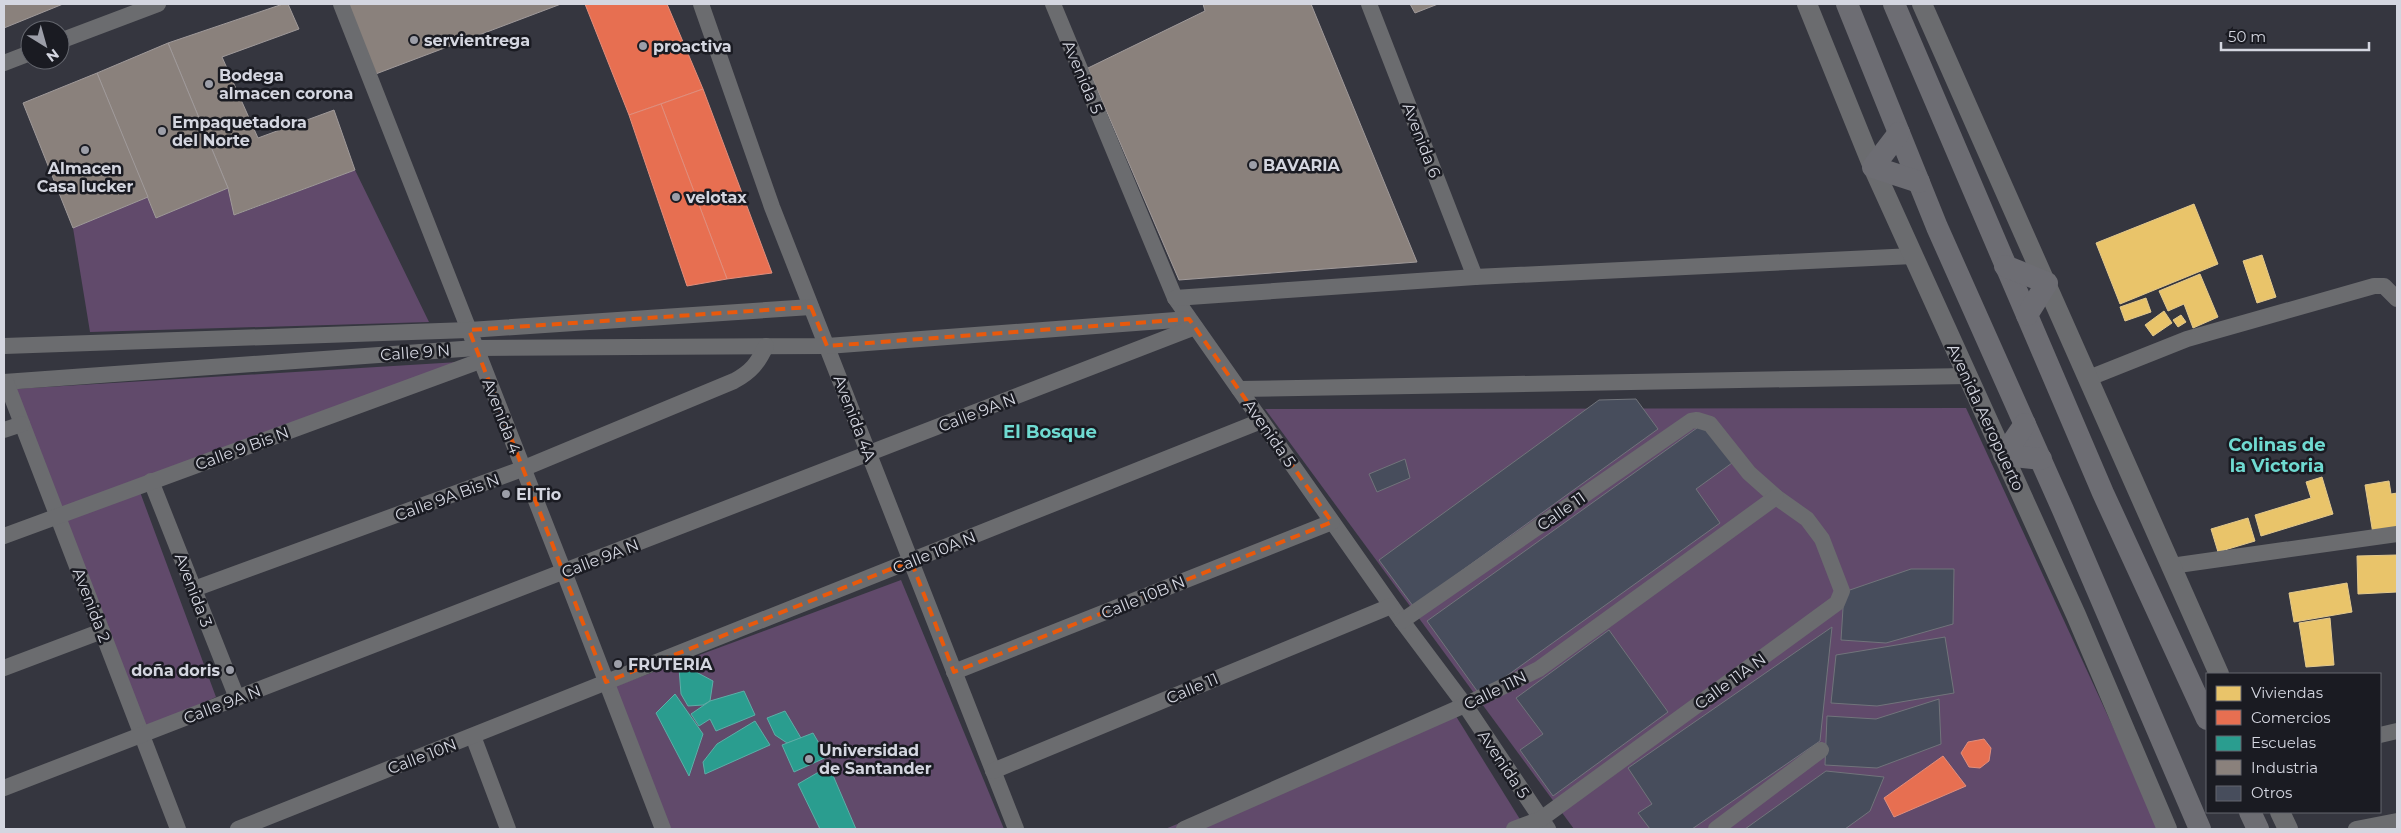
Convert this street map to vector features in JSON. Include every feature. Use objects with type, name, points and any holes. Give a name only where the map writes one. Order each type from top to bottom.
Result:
[{"type":"main road","name":"Avenida Aeropuerto","points":[[1847,4],[1919,182],[2200,829]]},
{"type":"main road","points":[[1894,4],[2104,493],[2206,717]]},
{"type":"main road","points":[[1899,133],[1873,166],[1919,182]]},
{"type":"main road","points":[[2005,266],[2047,283],[2027,315]]},
{"type":"main road","points":[[2025,424],[2004,455],[2040,459]]},
{"type":"main road","points":[[2250,813],[2258,829]]},
{"type":"street","points":[[70,37],[158,4]]},
{"type":"street","name":"Avenida 4","points":[[341,4],[663,829]]},
{"type":"street","name":"Avenida 4A","points":[[701,4],[772,207],[1016,829]]},
{"type":"street","name":"Avenida 5","points":[[1053,4],[1175,298],[1402,622],[1465,705],[1544,824]]},
{"type":"street","name":"Avenida 6","points":[[1369,4],[1475,277]]},
{"type":"street","name":"Avenida Aeropuerto","points":[[1807,4],[1873,166],[2076,615],[2167,829]]},
{"type":"street","points":[[1922,4],[2219,673]]},
{"type":"street","points":[[4,63],[20,57]]},
{"type":"street","points":[[1175,298],[1475,277],[1913,256]]},
{"type":"street","points":[[2089,378],[2187,339],[2374,286],[2384,286],[2397,299]]},
{"type":"street","name":"Calle 9 N","points":[[4,346],[469,330],[811,307]]},
{"type":"street","name":"Calle 9 N","points":[[5,382],[478,354],[827,346],[1192,323]]},
{"type":"street","name":"Calle 9A N","points":[[4,788],[869,454],[1192,323]]},
{"type":"street","name":"Calle 9A Bis N","points":[[194,590],[522,469],[746,375],[756,367],[766,346]]},
{"type":"street","name":"Calle 9 Bis N","points":[[4,536],[152,481],[478,354]]},
{"type":"street","points":[[1239,389],[1967,376]]},
{"type":"street","name":"Avenida 2","points":[[5,382],[178,829]]},
{"type":"street","name":"Calle 11A N","points":[[1514,829],[1544,824],[1837,603],[1842,592],[1822,539],[1807,519],[1776,498],[1749,473],[1710,424],[1697,420]]},
{"type":"street","name":"Calle 11","points":[[1402,622],[1685,424],[1697,420]]},
{"type":"street","name":"Calle 10A N","points":[[606,682],[1261,421]]},
{"type":"street","points":[[4,430],[22,424]]},
{"type":"street","name":"Avenida 3","points":[[152,481],[237,698]]},
{"type":"street","name":"Calle 11N","points":[[1184,829],[1212,824],[1539,669],[1776,498]]},
{"type":"street","name":"Calle 10B N","points":[[954,672],[1332,522]]},
{"type":"street","points":[[2171,566],[2397,534]]},
{"type":"street","name":"Calle 11","points":[[993,771],[1391,606]]},
{"type":"street","points":[[4,668],[102,631]]},
{"type":"street","name":"Calle 10N","points":[[238,829],[606,682]]},
{"type":"street","points":[[2381,735],[2397,731]]},
{"type":"street","points":[[473,736],[508,829]]},
{"type":"street","points":[[1716,829],[1821,750]]},
{"type":"street","points":[[2280,813],[2288,829]]},
{"type":"street","points":[[2356,829],[2397,821]]},
{"type":"highlighted area","points":[[811,307],[827,346],[1189,319],[1332,522],[954,672],[911,561],[606,682],[469,330]]},
{"type":"shaded area","points":[[355,170],[429,322],[90,332],[73,228],[148,197],[156,218],[228,188],[235,215]]},
{"type":"shaded area","points":[[475,361],[140,492],[216,697],[141,731],[14,389]]},
{"type":"shaded area","points":[[1966,408],[2160,829],[1574,829],[1265,409]]},
{"type":"shaded area","name":"Universidad de Santander","points":[[901,580],[1004,829],[659,829],[605,690]]},
{"type":"shaded area","points":[[1454,713],[1526,829],[1165,829]]},
{"type":"building: Viviendas","points":[[2194,204],[2218,264],[2120,304],[2096,243]]},
{"type":"building: Viviendas","points":[[2262,255],[2276,297],[2257,303],[2243,261]]},
{"type":"building: Viviendas","points":[[2200,274],[2218,317],[2193,328],[2184,304],[2168,311],[2159,291]]},
{"type":"building: Viviendas","points":[[2146,298],[2151,312],[2125,321],[2120,307]]},
{"type":"building: Viviendas","points":[[2164,311],[2172,323],[2153,336],[2145,325]]},
{"type":"building: Viviendas","points":[[2181,315],[2186,322],[2178,327],[2173,320]]},
{"type":"building: Viviendas","points":[[2322,477],[2333,514],[2261,536],[2255,515],[2311,498],[2306,482]]},
{"type":"building: Viviendas","points":[[2389,481],[2391,494],[2397,493],[2397,530],[2373,534],[2365,485]]},
{"type":"building: Viviendas","points":[[2248,518],[2255,541],[2218,552],[2211,529]]},
{"type":"building: Viviendas","points":[[2397,555],[2397,592],[2358,594],[2357,556]]},
{"type":"building: Viviendas","points":[[2347,583],[2352,612],[2294,622],[2289,593]]},
{"type":"building: Viviendas","points":[[2330,618],[2334,665],[2306,667],[2299,623]]},
{"type":"building: Comercios","name":"proactiva","points":[[585,4],[667,4],[703,89],[629,115]]},
{"type":"building: Comercios","points":[[703,89],[772,273],[727,279],[661,104]]},
{"type":"building: Comercios","name":"velotax","points":[[661,104],[727,279],[687,286],[629,115]]},
{"type":"building: Comercios","points":[[1984,739],[1991,748],[1989,761],[1980,768],[1969,767],[1961,753],[1968,742]]},
{"type":"building: Comercios","points":[[1943,756],[1966,786],[1894,817],[1884,798]]},
{"type":"building: Escuelas","points":[[685,666],[713,681],[710,701],[703,705],[688,706],[681,694],[679,668]]},
{"type":"building: Escuelas","points":[[744,691],[755,715],[716,731],[710,719],[699,726],[691,714],[710,701]]},
{"type":"building: Escuelas","points":[[675,694],[703,734],[689,776],[656,713]]},
{"type":"building: Escuelas","points":[[785,711],[801,738],[787,743],[775,735],[767,718]]},
{"type":"building: Escuelas","points":[[755,721],[770,745],[705,774],[703,762],[717,744]]},
{"type":"building: Escuelas","points":[[813,733],[827,757],[794,772],[782,745]]},
{"type":"building: Escuelas","points":[[829,766],[856,829],[820,829],[798,784]]},
{"type":"building: Industria","points":[[4,4],[63,4],[20,20],[4,28]]},
{"type":"building: Industria","name":"Bodega almacen corona","points":[[283,4],[288,4],[299,29],[222,57],[258,138],[334,110],[355,170],[234,215],[228,188],[168,43]]},
{"type":"building: Industria","name":"servientrega","points":[[347,4],[561,4],[373,75]]},
{"type":"building: Industria","name":"BAVARIA","points":[[1203,4],[1311,4],[1417,262],[1179,280],[1088,68],[1205,11]]},
{"type":"building: Industria","points":[[1410,4],[1438,4],[1415,13]]},
{"type":"building: Industria","name":"Empaquetadora del Norte","points":[[168,43],[228,188],[156,218],[97,73]]},
{"type":"building: Industria","name":"Almacen Casa lucker","points":[[97,73],[148,197],[73,228],[23,103]]},
{"type":"building: Otros","points":[[1636,399],[1658,429],[1413,606],[1379,560],[1599,400]]},
{"type":"building: Otros","points":[[1704,423],[1732,463],[1696,489],[1720,523],[1480,695],[1427,621]]},
{"type":"building: Otros","points":[[1405,459],[1410,478],[1377,492],[1369,474]]},
{"type":"building: Otros","points":[[1911,569],[1954,569],[1953,624],[1886,643],[1841,640],[1844,592]]},
{"type":"building: Otros","points":[[1832,627],[1820,741],[1692,829],[1650,829],[1638,813],[1652,804],[1628,768]]},
{"type":"building: Otros","points":[[1609,630],[1668,712],[1553,796],[1520,750],[1543,734],[1516,698]]},
{"type":"building: Otros","points":[[1945,637],[1954,693],[1877,706],[1831,703],[1836,655]]},
{"type":"building: Otros","points":[[1939,699],[1941,744],[1877,768],[1825,765],[1827,716],[1876,719]]},
{"type":"building: Otros","points":[[1826,771],[1884,777],[1870,811],[1845,829],[1745,829]]},
{"type":"place","name":"servientrega","points":[[414,40]]},
{"type":"place","name":"proactiva","points":[[643,46]]},
{"type":"place","name":"Bodega almacen corona","points":[[209,84]]},
{"type":"place","name":"Empaquetadora del Norte","points":[[162,131]]},
{"type":"place","name":"Almacen Casa lucker","points":[[85,150]]},
{"type":"place","name":"BAVARIA","points":[[1253,165]]},
{"type":"place","name":"velotax","points":[[676,197]]},
{"type":"place","name":"El Tio","points":[[506,494]]},
{"type":"place","name":"FRUTERIA","points":[[618,664]]},
{"type":"place","name":"doña doris","points":[[230,670]]},
{"type":"place","name":"Universidad de Santander","points":[[809,759]]},
{"type":"district","name":"El Bosque","points":[[1050,432]]},
{"type":"district","name":"Colinas de la Victoria","points":[[2277,455]]}]
